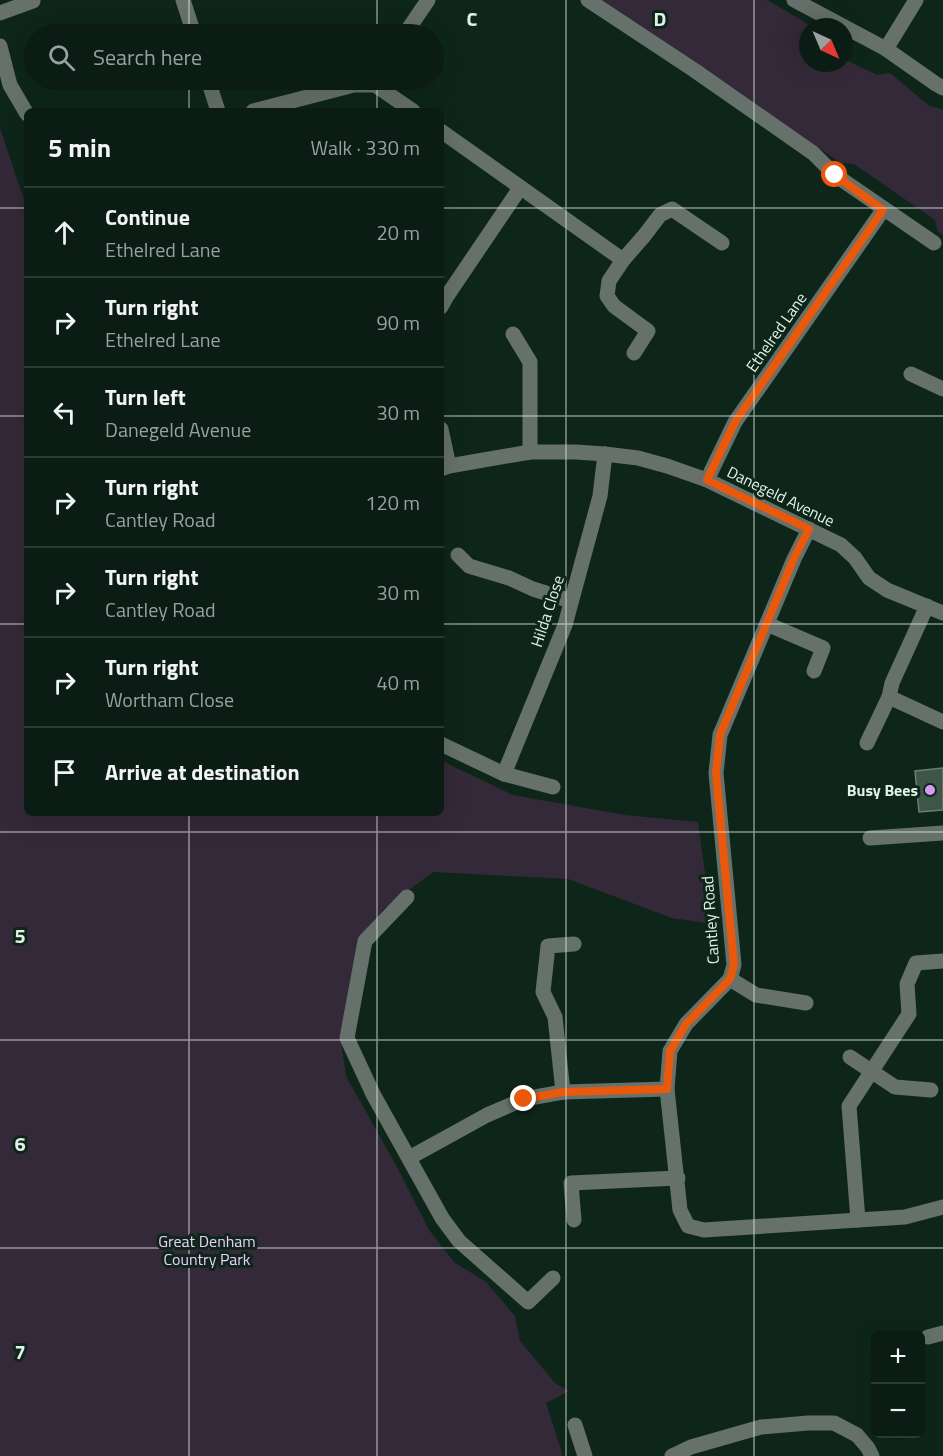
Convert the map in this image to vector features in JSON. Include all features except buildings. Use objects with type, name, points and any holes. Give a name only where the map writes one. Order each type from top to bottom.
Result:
[{"type":"street","points":[[183,0],[191,24]]},
{"type":"street","points":[[412,24],[428,0]]},
{"type":"street","points":[[588,0],[813,153],[835,175],[934,243]]},
{"type":"street","points":[[794,0],[886,49],[939,86]]},
{"type":"street","points":[[886,49],[916,0]]},
{"type":"street","points":[[0,13],[33,1]]},
{"type":"street","points":[[0,45],[10,85],[24,109]]},
{"type":"street","points":[[211,90],[217,108]]},
{"type":"street","points":[[267,108],[335,90]]},
{"type":"street","points":[[386,90],[409,108]]},
{"type":"street","points":[[444,137],[623,260]]},
{"type":"street","points":[[444,302],[520,188]]},
{"type":"street","points":[[634,353],[648,331],[614,306],[607,296],[609,281],[623,260],[660,215],[672,209],[722,243]]},
{"type":"street","name":"Ethelred Lane","points":[[707,480],[735,422],[883,210]]},
{"type":"street","points":[[513,334],[530,362],[530,453]]},
{"type":"street","points":[[911,374],[943,388]]},
{"type":"street","name":"Danegeld Avenue","points":[[445,467],[530,453],[576,452],[638,458],[657,463],[707,480],[842,545],[855,558],[869,578],[887,590],[943,614]]},
{"type":"street","name":"Hilda Close","points":[[504,774],[565,626],[600,496],[605,454]]},
{"type":"street","name":"Cantley Road","points":[[809,529],[794,558],[720,735],[716,773],[734,965],[730,979],[686,1024],[670,1051],[667,1089],[680,1210],[688,1226],[704,1230],[905,1217],[942,1211]]},
{"type":"street","points":[[458,555],[469,566],[510,578],[533,589],[571,601]]},
{"type":"street","points":[[867,744],[927,606]]},
{"type":"street","points":[[767,624],[823,648],[814,671]]},
{"type":"street","points":[[889,697],[943,722]]},
{"type":"street","points":[[447,747],[504,774],[553,787]]},
{"type":"street","points":[[870,838],[943,833]]},
{"type":"street","points":[[407,897],[365,941],[347,1038],[374,1094],[442,1218],[459,1241],[528,1302],[553,1278]]},
{"type":"street","points":[[563,1092],[555,1017],[543,992],[548,946],[574,944]]},
{"type":"street","points":[[858,1220],[849,1106],[909,1014],[907,984],[916,963],[943,961]]},
{"type":"street","points":[[730,979],[756,995],[806,1003]]},
{"type":"street","points":[[850,1057],[895,1087],[931,1090]]},
{"type":"street","points":[[409,1158],[486,1115],[524,1099],[563,1092],[667,1089]]},
{"type":"street","points":[[574,1220],[572,1183],[678,1178]]},
{"type":"street","points":[[672,1456],[691,1447],[761,1427],[834,1423],[857,1435],[872,1456]]},
{"type":"street","points":[[575,1425],[585,1456]]},
{"type":"green space","points":[[599,0],[767,0],[799,19],[799,72],[853,72],[853,63],[877,75],[890,73],[928,105],[943,110],[943,235],[938,232],[935,220],[854,164],[841,163]]},
{"type":"green space","name":"Great Denham Country Park","points":[[0,128],[24,200],[24,816],[444,816],[444,762],[513,795],[625,815],[698,822],[712,924],[672,918],[568,879],[433,872],[384,909],[362,938],[341,1041],[346,1076],[429,1230],[454,1262],[486,1282],[515,1316],[520,1341],[556,1384],[569,1391],[546,1403],[563,1456],[0,1456]]},
{"type":"place","name":"Busy Bees","points":[[930,790]]},
{"type":"route","points":[[524,1099],[563,1092],[667,1089],[670,1051],[686,1024],[730,979],[734,965],[716,773],[720,735],[794,558],[809,529],[707,480],[735,422],[883,210],[835,175]]}]
